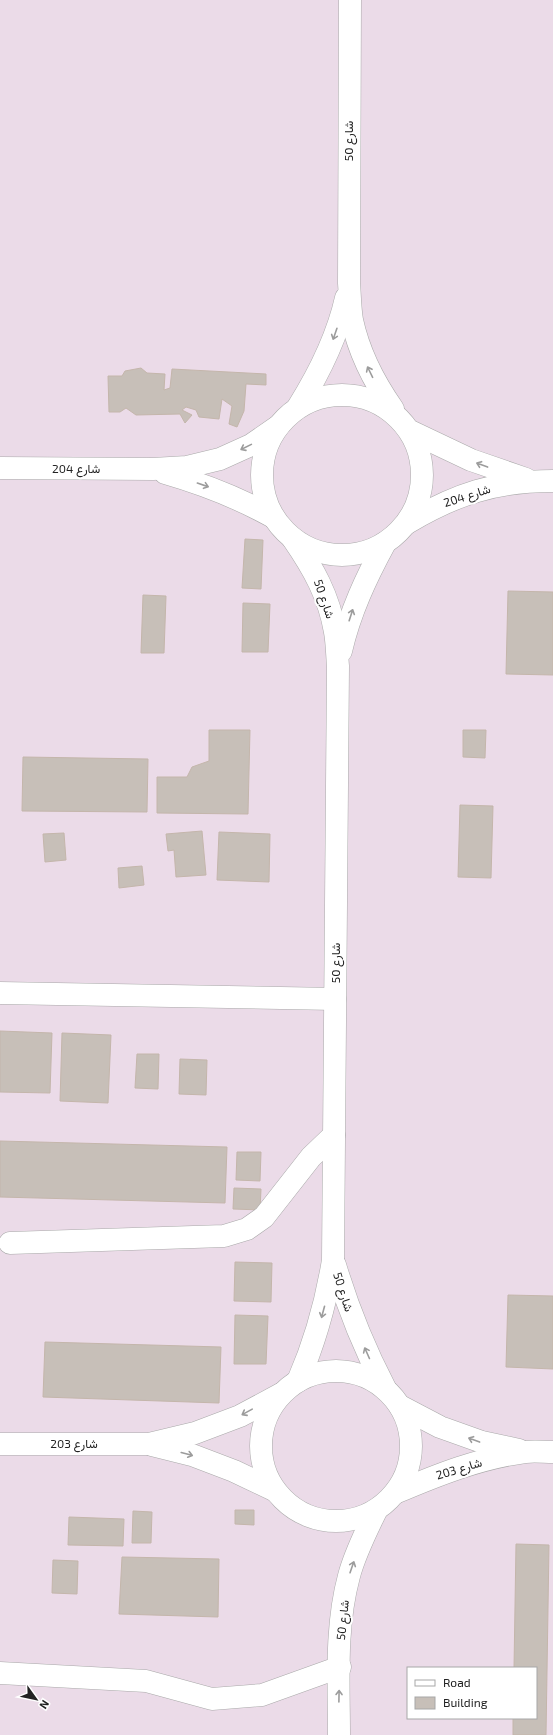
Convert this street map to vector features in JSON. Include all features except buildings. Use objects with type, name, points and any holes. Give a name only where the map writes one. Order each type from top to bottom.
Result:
[{"type":"street","name":"شارع 50","points":[[350,0],[349,283],[352,319],[362,354],[378,387],[405,424]]},
{"type":"street","name":"شارع 50","points":[[298,407],[316,378],[331,348],[342,316],[349,283]]},
{"type":"street","name":"شارع 204","points":[[298,407],[323,396],[350,394],[377,401],[405,424],[470,460],[543,481]]},
{"type":"street","points":[[298,407],[279,425],[267,447],[262,470],[264,494],[274,517],[293,539],[314,550],[338,555],[362,553],[385,543],[407,523],[421,494],[422,462],[405,424]]},
{"type":"street","name":"شارع 204","points":[[0,468],[153,469],[187,467],[220,459],[251,445],[279,425]]},
{"type":"street","name":"شارع 204","points":[[153,469],[215,489],[274,517]]},
{"type":"street","name":"شارع 204","points":[[407,523],[436,506],[467,493],[500,486],[543,481]]},
{"type":"street","name":"شارع 50","points":[[274,1490],[264,1472],[260,1451],[262,1430],[270,1411],[290,1387],[310,1352],[328,1291],[333,1260],[338,666],[335,632],[327,598],[312,567],[293,539]]},
{"type":"street","name":"شارع 50","points":[[338,666],[345,634],[355,602],[385,543]]},
{"type":"street","points":[[0,993],[335,999]]},
{"type":"street","points":[[10,1243],[224,1236],[247,1229],[264,1217],[311,1157],[334,1135]]},
{"type":"street","name":"شارع 50","points":[[333,1260],[355,1326],[369,1358],[385,1388]]},
{"type":"street","name":"شارع 203","points":[[0,1444],[149,1444],[195,1433],[240,1416],[290,1387],[320,1373],[342,1371],[365,1376],[385,1388]]},
{"type":"street","points":[[274,1490],[287,1504],[298,1511],[321,1521],[346,1521],[359,1519],[376,1511],[396,1493],[407,1473],[411,1450],[409,1427],[400,1406],[385,1388]]},
{"type":"street","name":"شارع 203","points":[[400,1406],[447,1430],[482,1442],[526,1452]]},
{"type":"street","name":"شارع 203","points":[[149,1444],[192,1455],[220,1465],[274,1490]]},
{"type":"street","name":"شارع 203","points":[[396,1493],[438,1475],[481,1462],[526,1452],[553,1452]]},
{"type":"street","name":"شارع 50","points":[[339,1735],[342,1611],[349,1576],[360,1543],[376,1511]]},
{"type":"street","points":[[0,1673],[146,1681],[212,1699],[262,1695],[340,1667]]},
{"type":"shaded area","points":[[0,0],[553,0],[553,1735],[0,1735]]}]
